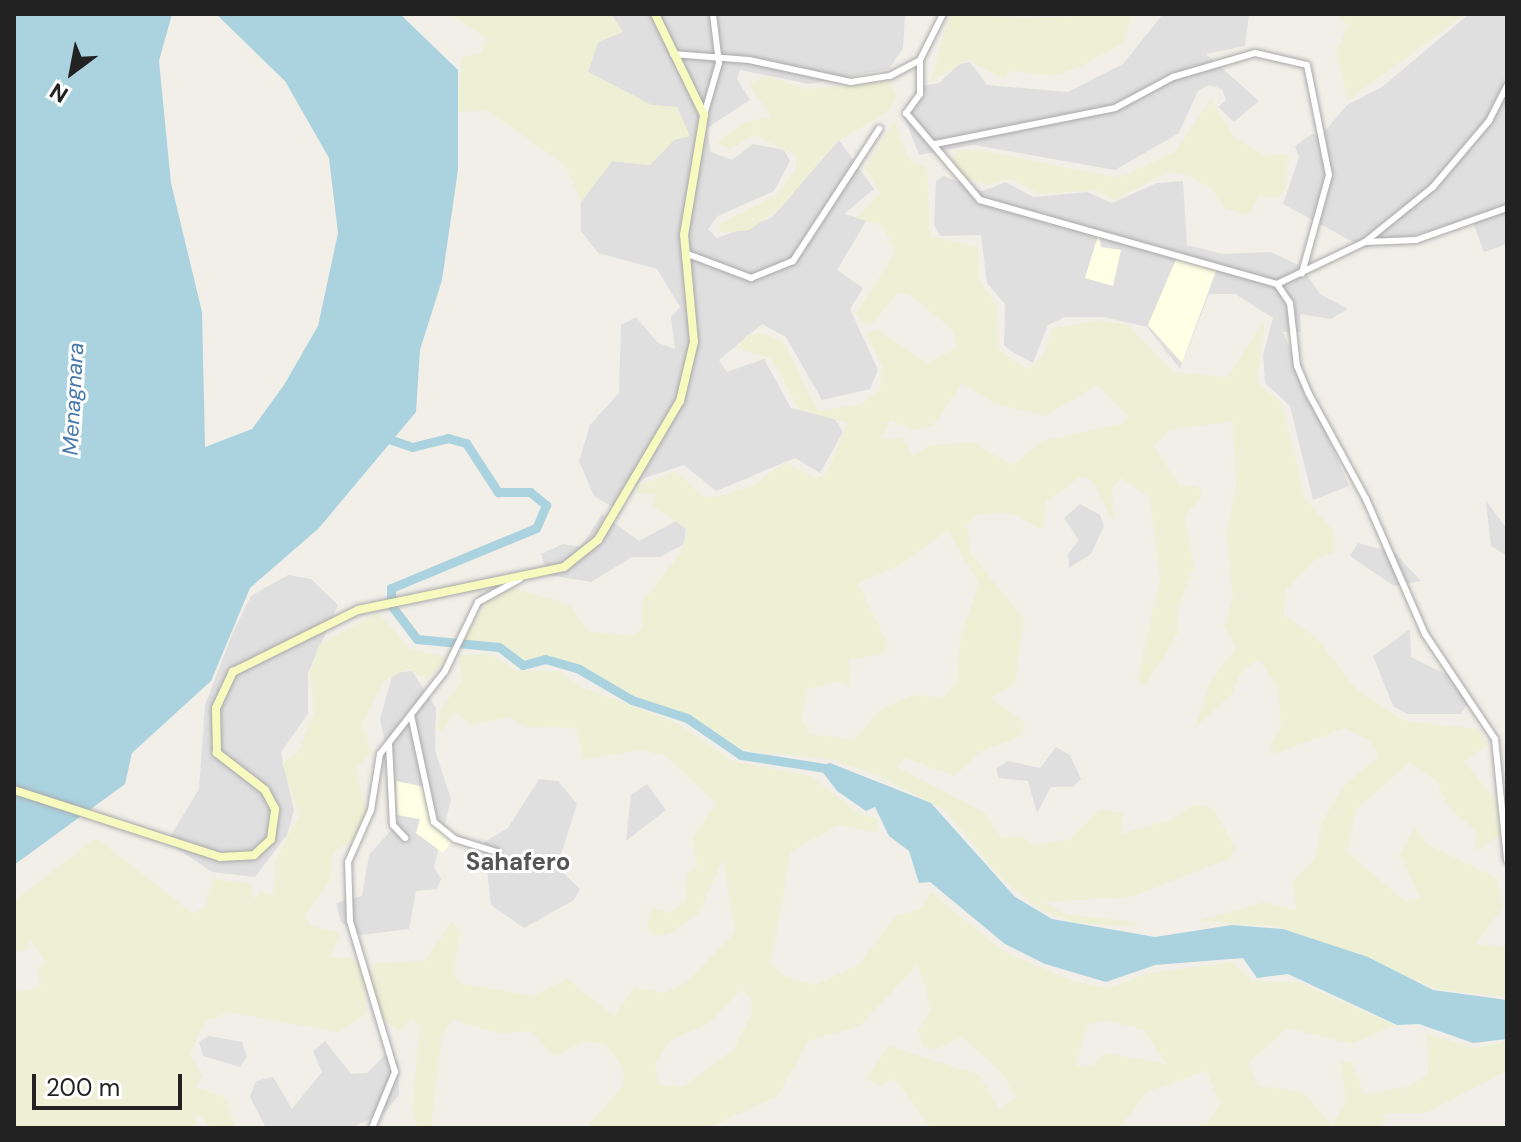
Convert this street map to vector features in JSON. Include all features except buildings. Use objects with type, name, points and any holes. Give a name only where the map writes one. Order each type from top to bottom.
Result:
[{"type":"main road","points":[[14,790],[220,857],[254,855],[276,824],[265,790],[217,753],[216,708],[233,672],[379,604],[527,576],[573,563],[598,540],[680,401],[694,342],[685,253],[703,143],[704,115],[655,14]]},
{"type":"street","points":[[704,115],[719,63],[713,14]]},
{"type":"street","points":[[943,14],[920,60],[920,94],[906,113],[935,144],[959,183],[980,200],[1277,284],[1365,242],[1433,187],[1489,121],[1507,86]]},
{"type":"street","points":[[935,144],[1115,108],[1173,77],[1255,53],[1307,65],[1329,175],[1302,273]]},
{"type":"street","points":[[673,54],[719,63],[749,60],[851,82],[890,76],[920,60]]},
{"type":"street","points":[[685,253],[751,278],[793,261],[879,129]]},
{"type":"street","points":[[1365,242],[1416,240],[1507,208]]},
{"type":"street","points":[[1277,284],[1290,303],[1297,366],[1309,394],[1366,499],[1425,634],[1495,739],[1507,860]]},
{"type":"street","points":[[372,1128],[395,1072],[371,1008],[345,882],[371,810],[374,771],[389,744],[453,653],[478,602],[527,576]]},
{"type":"street","points":[[411,715],[434,822],[455,839],[497,852]]},
{"type":"street","points":[[389,744],[393,825],[405,838]]},
{"type":"shaded area","points":[[450,14],[611,14],[623,32],[598,42],[588,72],[652,105],[677,107],[690,136],[674,140],[650,165],[612,161],[581,202],[566,167],[554,157],[486,110],[456,112],[462,58],[481,53],[487,39]]},
{"type":"shaded area","points":[[611,14],[905,14],[903,48],[889,69],[809,84],[740,70],[737,79],[750,100],[707,128],[711,152],[732,160],[753,144],[784,150],[790,161],[774,191],[718,216],[708,229],[717,238],[771,218],[839,140],[874,189],[844,214],[867,220],[837,270],[863,288],[850,309],[878,370],[870,389],[822,400],[786,337],[762,324],[719,360],[727,372],[764,359],[791,408],[834,418],[843,432],[820,473],[795,458],[716,491],[684,465],[642,479],[616,509],[594,496],[579,461],[590,425],[619,393],[621,325],[636,317],[658,343],[675,349],[671,317],[680,307],[657,269],[598,253],[581,231],[581,202],[612,161],[650,165],[674,140],[677,107],[652,106],[588,72],[598,42],[622,32]]},
{"type":"shaded area","points":[[950,14],[1025,18],[1133,14],[1124,42],[1078,68],[1052,76],[1011,71],[1004,79],[968,60],[930,82]]},
{"type":"shaded area","points":[[1163,14],[1249,14],[1245,46],[1206,54],[1259,101],[1234,122],[1218,107],[1226,100],[1222,89],[1209,85],[1198,91],[1179,133],[1115,170],[974,145],[919,155],[905,119],[922,86],[939,83],[959,64],[970,62],[987,85],[1068,92],[1123,64]]},
{"type":"shaded area","points":[[1335,14],[1466,14],[1348,100],[1336,53],[1348,25]]},
{"type":"shaded area","points":[[1469,14],[1507,14],[1507,244],[1484,252],[1472,220],[1364,248],[1283,204],[1299,157],[1295,146],[1312,134],[1321,136],[1347,105],[1382,87]]},
{"type":"shaded area","points":[[767,76],[806,89],[889,81],[896,96],[889,111],[835,143],[781,208],[749,230],[719,233],[719,224],[777,194],[796,169],[796,155],[754,135],[730,149],[717,143],[743,123],[771,117],[749,84]]},
{"type":"shaded area","points":[[1211,99],[1234,137],[1263,156],[1288,154],[1286,190],[1277,198],[1259,196],[1248,215],[1224,208],[1211,188],[1188,175],[1167,172],[1115,200],[1095,190],[1041,194],[1009,179],[988,185],[961,176],[953,159],[957,150],[981,150],[1118,178],[1175,152]]},
{"type":"shaded area","points":[[894,121],[910,161],[927,167],[930,236],[979,247],[979,280],[997,306],[999,351],[1028,369],[1043,356],[1052,328],[1096,321],[1127,324],[1173,372],[1228,377],[1265,319],[1257,383],[1282,403],[1305,499],[1334,531],[1335,552],[1315,560],[1285,591],[1284,615],[1317,638],[1356,689],[1405,721],[1478,729],[1488,745],[1464,761],[1503,810],[1499,837],[1475,851],[1476,831],[1449,808],[1436,780],[1409,763],[1357,809],[1347,852],[1405,901],[1420,898],[1400,854],[1415,828],[1428,845],[1497,878],[1503,907],[1476,944],[1507,947],[1507,997],[1440,990],[1276,926],[1197,921],[1264,902],[1296,910],[1292,882],[1315,859],[1322,821],[1346,784],[1379,756],[1370,741],[1345,728],[1274,754],[1270,747],[1281,726],[1278,689],[1260,660],[1242,670],[1232,694],[1195,728],[1210,683],[1236,647],[1224,626],[1233,598],[1226,535],[1236,485],[1233,421],[1170,430],[1154,446],[1179,485],[1198,486],[1202,495],[1185,517],[1194,568],[1177,609],[1179,631],[1146,685],[1137,679],[1160,579],[1150,498],[1121,478],[1112,488],[1114,524],[1093,481],[1080,477],[1046,502],[1043,530],[1012,513],[977,514],[967,524],[971,554],[1024,619],[1015,684],[991,698],[1025,723],[1020,736],[980,752],[955,776],[905,758],[897,767],[984,812],[1001,837],[1021,836],[1033,845],[1069,840],[1100,809],[1123,813],[1121,834],[1170,820],[1196,804],[1214,809],[1235,848],[1231,858],[1131,897],[1046,902],[1064,914],[1137,922],[1134,927],[1077,923],[1040,910],[999,876],[945,810],[882,778],[834,760],[734,749],[689,717],[628,696],[583,665],[520,663],[497,642],[462,640],[489,599],[511,587],[570,605],[588,631],[633,636],[642,628],[642,602],[679,555],[688,530],[653,506],[656,494],[637,494],[639,485],[676,471],[702,496],[716,497],[752,486],[785,462],[817,478],[828,471],[847,423],[798,409],[772,359],[737,348],[747,335],[763,333],[784,343],[818,411],[861,404],[880,390],[882,366],[866,333],[878,329],[927,364],[957,347],[953,330],[911,296],[898,292],[873,323],[864,325],[856,313],[895,253],[883,226],[856,218],[880,193],[865,168]],"holes":[[[962,383],[993,403],[1046,416],[1097,385],[1128,415],[1125,423],[1042,441],[1013,465],[972,442],[929,445],[912,456],[902,438],[882,439],[890,420],[916,430],[933,426]],[[948,530],[979,585],[961,635],[956,684],[942,698],[913,695],[880,710],[854,740],[810,734],[802,718],[807,689],[837,682],[851,688],[849,660],[884,653],[887,642],[858,583],[900,565]]]},
{"type":"shaded area","points":[[944,176],[982,191],[1006,182],[1033,197],[1087,192],[1112,203],[1157,183],[1183,181],[1187,245],[1223,254],[1270,252],[1301,266],[1320,294],[1348,309],[1331,319],[1300,314],[1301,332],[1283,332],[1349,486],[1313,500],[1290,406],[1265,383],[1263,355],[1273,318],[1235,294],[1209,294],[1180,369],[1147,327],[1103,317],[1065,317],[1048,325],[1033,363],[1011,351],[1004,345],[1005,304],[987,283],[981,235],[940,236],[934,224],[936,181]]},
{"type":"shaded area","points":[[1099,232],[1101,247],[1121,250],[1113,286],[1085,278]]},
{"type":"shaded area","points":[[1177,257],[1216,271],[1182,363],[1148,325]]},
{"type":"shaded area","points":[[1486,501],[1507,529],[1507,556],[1491,546]]},
{"type":"shaded area","points":[[1080,504],[1100,515],[1104,526],[1091,554],[1069,568],[1068,554],[1079,540],[1064,518]]},
{"type":"shaded area","points":[[602,514],[639,541],[676,521],[686,529],[684,544],[660,557],[632,557],[591,582],[548,575],[541,554],[563,544],[581,547]]},
{"type":"shaded area","points":[[1358,543],[1395,553],[1421,581],[1394,586],[1350,556]]},
{"type":"shaded area","points":[[288,575],[311,579],[338,605],[308,673],[308,714],[281,752],[294,811],[287,835],[255,877],[212,872],[167,842],[199,789],[205,705],[233,632],[251,596]]},
{"type":"shaded area","points":[[378,612],[409,648],[447,658],[427,679],[407,669],[383,681],[362,725],[372,752],[356,768],[367,812],[355,839],[333,852],[331,879],[306,914],[310,925],[340,933],[330,957],[349,957],[362,968],[367,1013],[339,1032],[228,1012],[205,1022],[190,1054],[202,1076],[196,1087],[225,1098],[236,1128],[211,1128],[197,1113],[195,1128],[14,1128],[14,977],[17,992],[41,986],[37,972],[45,962],[30,939],[27,951],[14,951],[14,901],[96,838],[193,913],[205,907],[213,879],[250,883],[254,899],[260,891],[274,895],[275,861],[299,815],[282,763],[298,752],[314,712],[310,673],[319,645]]},
{"type":"shaded area","points":[[1410,629],[1411,657],[1455,679],[1469,701],[1461,714],[1407,714],[1393,706],[1373,656]]},
{"type":"shaded area","points":[[489,654],[518,671],[559,671],[581,687],[677,723],[733,761],[811,776],[858,813],[877,819],[877,832],[837,825],[791,852],[771,964],[784,976],[815,985],[858,965],[896,916],[922,907],[931,892],[1003,951],[1073,981],[1108,988],[1149,973],[1233,962],[1252,981],[1298,982],[1395,1025],[1351,1044],[1287,1028],[1249,1063],[1258,1086],[1303,1092],[1332,1126],[1346,1100],[1340,1062],[1352,1062],[1364,1094],[1406,1087],[1428,1075],[1427,1034],[1476,1048],[1507,1041],[1507,1071],[1426,1113],[1385,1113],[1382,1128],[1189,1128],[1208,1122],[1220,1103],[1206,1071],[1147,1092],[1119,1128],[931,1128],[895,1079],[877,1086],[866,1078],[889,1046],[980,1075],[999,1110],[1016,1097],[1000,1071],[962,1037],[934,1050],[922,1045],[918,1030],[931,1008],[918,964],[860,1026],[808,1041],[778,1096],[710,1127],[586,1128],[623,1086],[623,1068],[606,1045],[584,1041],[555,1056],[530,1031],[500,1034],[453,1020],[442,1036],[431,1128],[418,1128],[412,1109],[420,1027],[412,1019],[399,1032],[379,1014],[370,979],[375,963],[425,961],[452,921],[460,933],[454,972],[460,983],[533,996],[567,979],[614,1016],[635,987],[664,993],[688,981],[735,932],[723,859],[699,913],[668,935],[653,936],[647,925],[652,908],[670,913],[685,901],[687,874],[697,866],[692,838],[716,803],[667,757],[642,750],[583,760],[577,728],[526,727],[509,717],[471,725],[454,712],[444,730],[437,729],[441,709],[461,682],[459,655]],"holes":[[[741,990],[751,998],[751,1014],[734,1049],[683,1087],[659,1085],[655,1064],[669,1041],[709,1023]],[[1109,1021],[1143,1030],[1167,1064],[1105,1053],[1093,1065],[1076,1066],[1088,1023]]]},
{"type":"shaded area","points":[[412,671],[436,708],[435,750],[451,799],[434,867],[441,879],[437,889],[416,891],[409,929],[360,935],[341,922],[336,903],[362,896],[369,855],[394,827],[396,792],[380,719],[393,673]]},
{"type":"shaded area","points":[[1056,747],[1070,755],[1081,779],[1073,787],[1051,787],[1037,813],[1028,781],[999,778],[996,769],[1008,761],[1040,768]]},
{"type":"shaded area","points":[[539,779],[558,781],[577,804],[557,867],[580,889],[574,900],[524,928],[491,905],[484,842],[508,828]]},
{"type":"shaded area","points":[[396,781],[425,787],[430,823],[452,841],[443,853],[416,833],[420,819],[397,815]]},
{"type":"shaded area","points":[[647,784],[666,810],[626,841],[631,795]]},
{"type":"shaded area","points":[[209,1036],[242,1042],[247,1057],[240,1067],[203,1056],[199,1042]]},
{"type":"shaded area","points":[[325,1041],[351,1074],[367,1073],[385,1055],[398,1061],[399,1095],[385,1112],[351,1128],[266,1128],[250,1097],[256,1081],[273,1077],[292,1109],[322,1072],[313,1051]]},
{"type":"water","name":"Menagnara","points":[[14,14],[172,14],[159,61],[171,183],[202,312],[205,447],[252,429],[284,385],[318,326],[338,233],[329,158],[285,81],[216,14],[400,14],[458,70],[458,170],[442,280],[420,350],[416,412],[319,528],[250,588],[211,681],[132,753],[125,784],[14,865]]},
{"type":"water","points":[[830,763],[931,803],[1015,897],[1052,919],[1155,937],[1232,925],[1283,929],[1368,957],[1433,990],[1507,1000],[1507,1039],[1473,1043],[1419,1024],[1397,1025],[1288,974],[1257,978],[1243,958],[1155,965],[1106,982],[1045,964],[1005,944],[930,882],[919,883],[909,851],[889,836],[875,807],[866,811],[837,791],[818,766]]},
{"type":"waterway","points":[[383,437],[412,447],[448,438],[466,443],[498,492],[530,492],[546,505],[536,528],[391,588],[391,605],[417,639],[499,647],[523,665],[545,659],[579,669],[632,700],[687,718],[741,755],[831,769]]},
{"type":"district","name":"Sahafero","points":[[518,862]]}]
